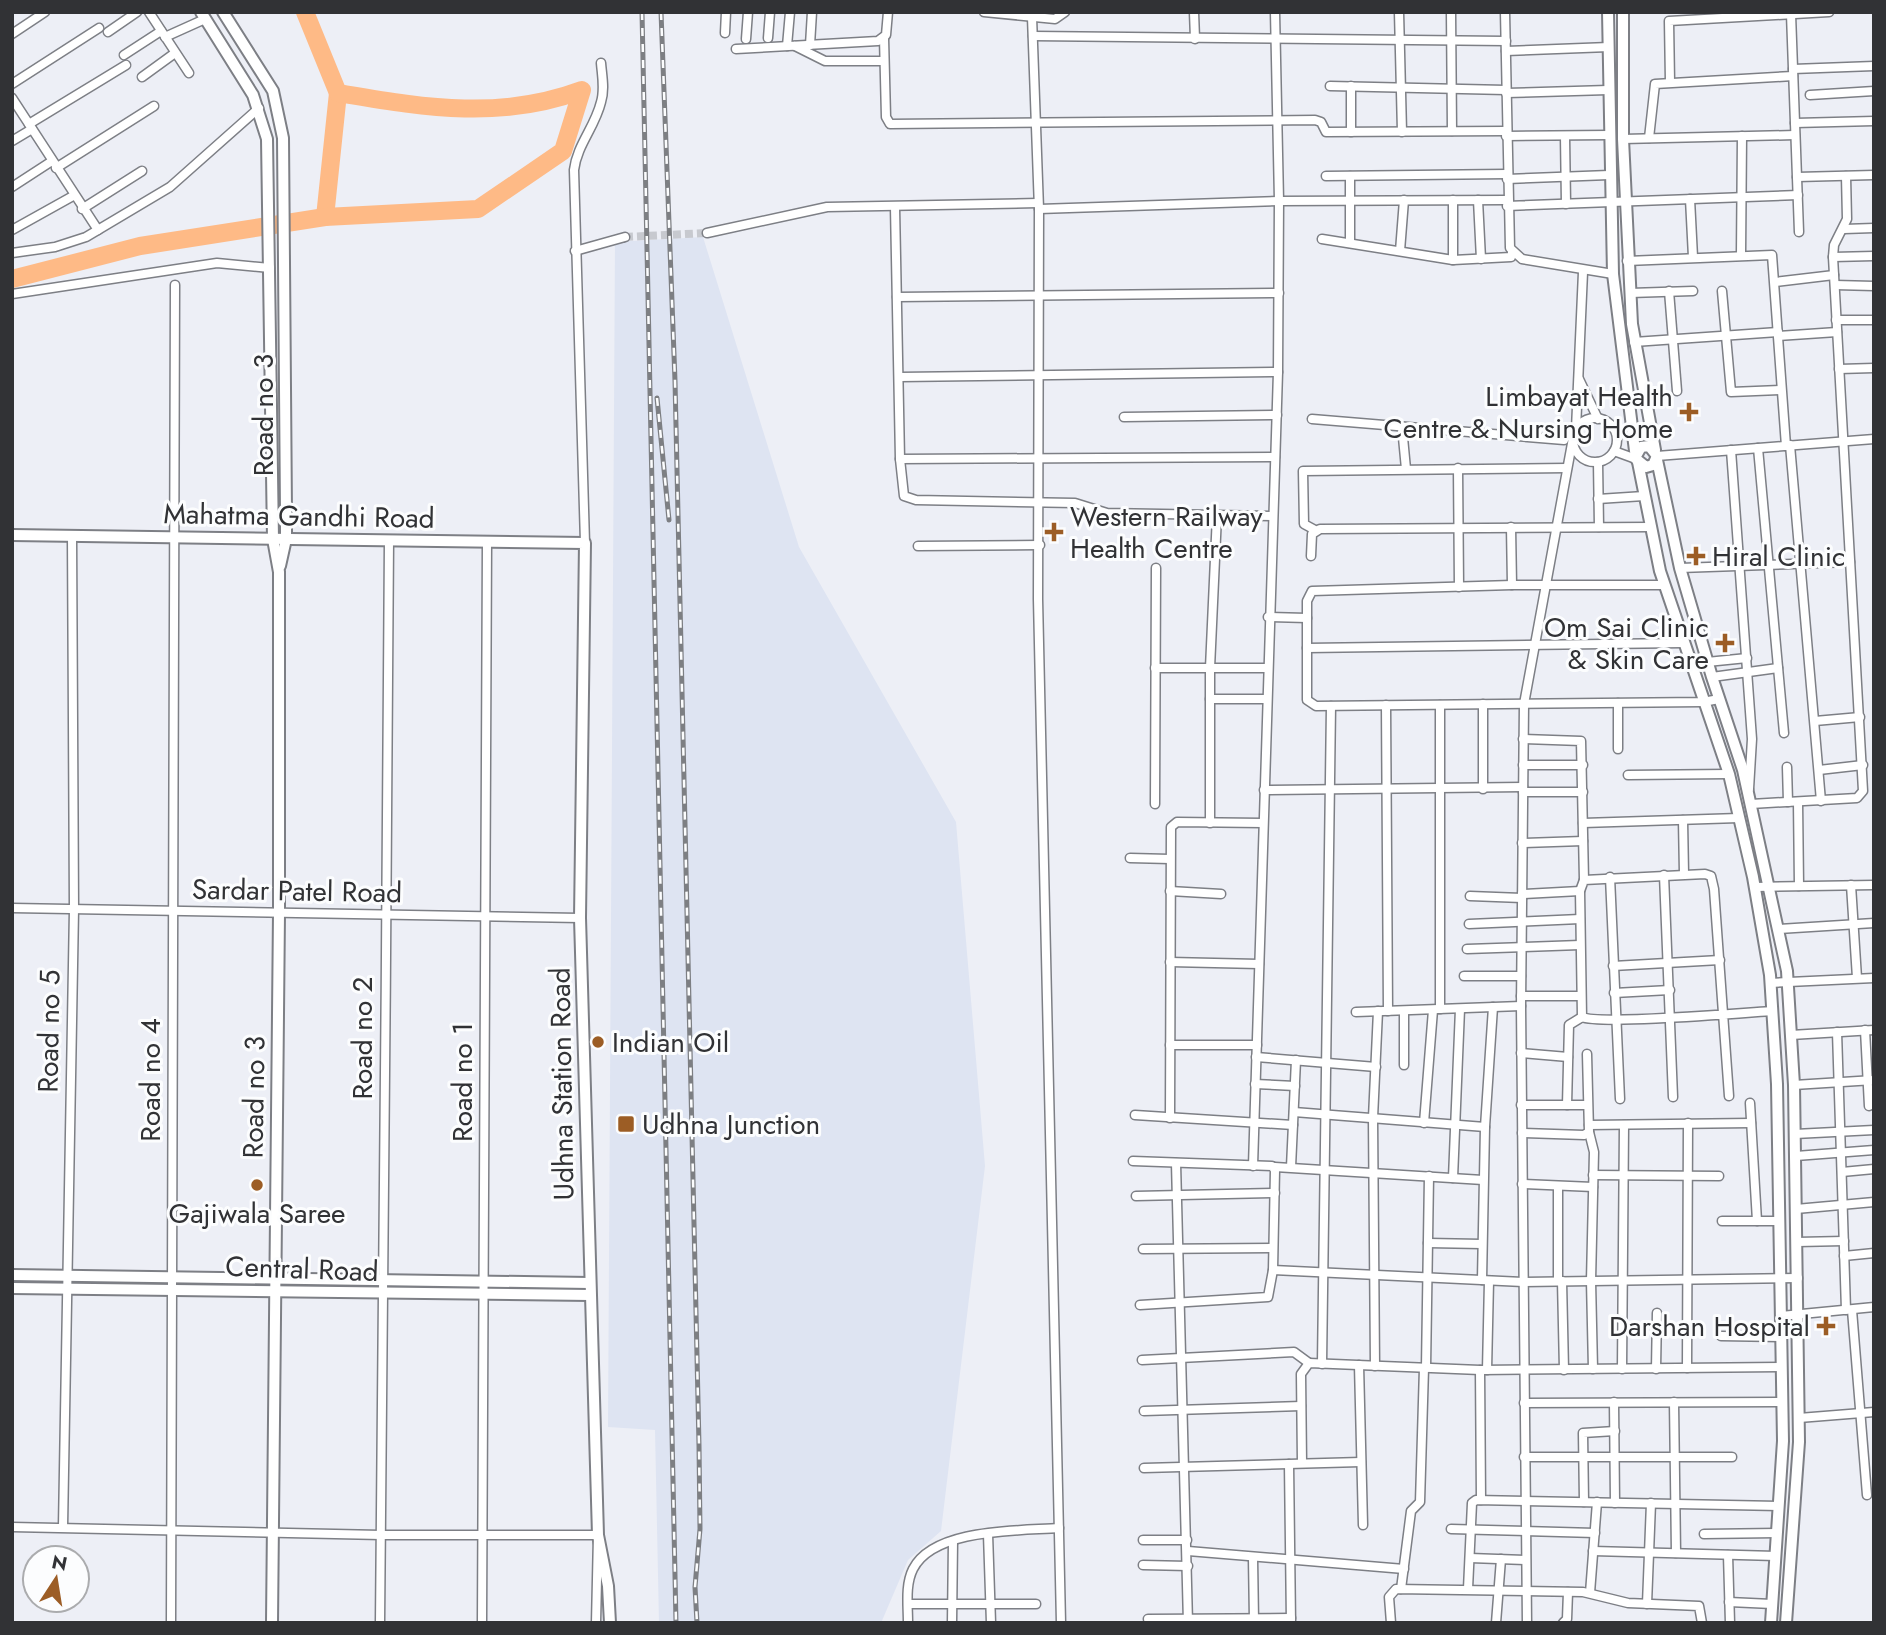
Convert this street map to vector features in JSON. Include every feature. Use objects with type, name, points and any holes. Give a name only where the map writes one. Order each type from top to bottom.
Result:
[{"type":"street","points":[[12,34],[45,12]]},
{"type":"street","points":[[12,84],[137,12]]},
{"type":"street","points":[[149,12],[189,73]]},
{"type":"street","name":"Road no 3","points":[[223,12],[279,104],[284,138],[285,539],[279,572],[279,913],[272,1623]]},
{"type":"street","points":[[725,33],[726,12]]},
{"type":"street","points":[[746,39],[748,12]]},
{"type":"street","points":[[768,38],[770,12]]},
{"type":"street","points":[[790,12],[791,46]]},
{"type":"street","points":[[810,45],[812,12]]},
{"type":"street","points":[[888,12],[884,61],[886,117],[890,124],[1315,120],[1321,122],[1324,132],[1452,131],[1565,136],[1609,135]]},
{"type":"street","points":[[984,12],[1059,19],[1065,12]]},
{"type":"street","points":[[1194,12],[1195,39]]},
{"type":"street","points":[[1253,1166],[1271,516],[1278,372],[1279,201],[1275,12]]},
{"type":"street","points":[[1399,12],[1402,132]]},
{"type":"street","points":[[1451,12],[1452,131]]},
{"type":"street","points":[[1322,239],[1453,260],[1511,257],[1507,203],[1505,12]]},
{"type":"street","points":[[1608,12],[1609,175],[1613,274],[1637,459],[1664,585],[1729,774],[1755,887],[1770,983],[1777,1084],[1783,1402],[1771,1623]]},
{"type":"street","points":[[1623,12],[1625,201],[1634,342],[1680,568],[1748,792],[1779,929],[1788,982],[1796,1156],[1799,1418],[1787,1600],[1788,1623]]},
{"type":"street","points":[[1670,82],[1669,21],[1684,15],[1829,12]]},
{"type":"street","points":[[1787,13],[1793,72],[1799,232]]},
{"type":"street","points":[[124,55],[203,16]]},
{"type":"street","name":"Road no 3","points":[[203,16],[259,108],[267,139],[272,539],[279,572]]},
{"type":"street","points":[[1032,17],[1040,294],[1038,599],[1061,1623]]},
{"type":"street","points":[[1033,36],[1506,41]]},
{"type":"street","points":[[736,49],[884,38]]},
{"type":"street","points":[[791,46],[825,61],[884,61]]},
{"type":"street","points":[[1506,51],[1609,47]]},
{"type":"street","points":[[142,77],[175,53]]},
{"type":"street","points":[[585,543],[581,335],[575,251],[574,170],[581,143],[601,106],[601,63]]},
{"type":"street","points":[[12,141],[30,126],[126,65]]},
{"type":"street","points":[[1648,138],[1653,88],[1659,83],[1874,66]]},
{"type":"street","points":[[1330,86],[1506,91],[1608,90]]},
{"type":"street","points":[[1351,86],[1351,132]]},
{"type":"street","points":[[1810,95],[1874,91]]},
{"type":"street","points":[[12,98],[97,230]]},
{"type":"street","points":[[12,187],[154,106]]},
{"type":"street","points":[[12,253],[75,242],[97,230],[170,187],[259,108]]},
{"type":"street","points":[[1795,123],[1874,121]]},
{"type":"street","points":[[1623,139],[1796,135]]},
{"type":"street","points":[[1565,136],[1566,205]]},
{"type":"street","points":[[1741,254],[1742,136]]},
{"type":"street","points":[[82,209],[142,170]]},
{"type":"street","points":[[1326,176],[1609,175]]},
{"type":"street","points":[[1797,177],[1874,175]]},
{"type":"street","points":[[1350,176],[1350,243]]},
{"type":"street","points":[[1751,804],[1861,796],[1863,765],[1833,257],[1834,245],[1847,219],[1846,176]]},
{"type":"street","points":[[706,233],[813,209],[1404,200],[1478,200],[1566,205],[1798,195]]},
{"type":"street","points":[[12,230],[73,196]]},
{"type":"street","points":[[1690,199],[1693,257]]},
{"type":"street","points":[[1400,251],[1404,200]]},
{"type":"street","points":[[1453,200],[1453,260]]},
{"type":"street","points":[[1478,200],[1481,259]]},
{"type":"street","points":[[895,207],[900,459],[903,493],[907,498],[1080,503],[1107,513],[1271,516]]},
{"type":"street","points":[[1844,229],[1874,228]]},
{"type":"street","points":[[575,251],[625,237]]},
{"type":"street","points":[[1512,253],[1522,259],[1583,272],[1613,274]]},
{"type":"street","points":[[1627,261],[1772,254],[1781,390],[1802,564],[1821,801]]},
{"type":"street","points":[[1833,257],[1874,256]]},
{"type":"street","points":[[12,294],[216,263],[270,263]]},
{"type":"street","points":[[1527,1623],[1521,1105],[1524,704],[1567,468],[1578,377],[1583,272]]},
{"type":"street","points":[[1775,282],[1834,275]]},
{"type":"street","name":"Road no 4","points":[[172,1623],[170,1531],[175,285]]},
{"type":"street","points":[[1835,285],[1874,286]]},
{"type":"street","points":[[1630,293],[1693,291]]},
{"type":"street","points":[[1722,291],[1731,392],[1781,390]]},
{"type":"street","points":[[1669,292],[1677,391]]},
{"type":"street","points":[[897,297],[1279,293]]},
{"type":"street","points":[[1836,320],[1874,320]]},
{"type":"street","points":[[1634,342],[1837,331]]},
{"type":"street","points":[[1839,369],[1874,368]]},
{"type":"street","points":[[900,377],[1278,372]]},
{"type":"street","points":[[1578,377],[1598,419]]},
{"type":"street","points":[[1124,417],[1277,415]]},
{"type":"street","points":[[1312,419],[1571,436]]},
{"type":"street","points":[[1571,436],[1583,421],[1598,419],[1611,424],[1616,432],[1614,451],[1598,462]]},
{"type":"street","points":[[1402,427],[1406,469]]},
{"type":"street","points":[[1571,436],[1580,456],[1598,462]]},
{"type":"street","points":[[1637,459],[1642,447],[1656,455],[1874,439]]},
{"type":"street","points":[[1758,448],[1784,733]]},
{"type":"street","points":[[1731,450],[1742,565],[1752,739],[1748,792]]},
{"type":"street","points":[[1614,451],[1637,459],[1646,467],[1656,455]]},
{"type":"street","points":[[900,459],[1275,457]]},
{"type":"street","points":[[1598,462],[1599,527]]},
{"type":"street","points":[[1458,468],[1460,587]]},
{"type":"street","points":[[1567,468],[1303,471],[1304,524],[1315,530],[1651,527]]},
{"type":"street","points":[[1598,499],[1644,496]]},
{"type":"street","points":[[1210,823],[1210,668],[1217,514]]},
{"type":"street","points":[[1511,527],[1511,585]]},
{"type":"street","points":[[1311,556],[1315,530]]},
{"type":"street","name":"Mahatma Gandhi Road","points":[[12,535],[585,543]]},
{"type":"street","name":"Road no 5","points":[[63,1527],[74,909],[72,536]]},
{"type":"street","name":"Road no 2","points":[[380,1623],[386,1294],[385,915],[389,540]]},
{"type":"street","name":"Road no 1","points":[[482,1623],[488,542]]},
{"type":"street","name":"Udhna Station Road","points":[[585,543],[580,918],[598,1535],[596,1623]]},
{"type":"street","points":[[918,545],[1040,545]]},
{"type":"street","points":[[1680,568],[1850,562]]},
{"type":"street","points":[[1155,804],[1156,568]]},
{"type":"street","points":[[1664,585],[1511,585],[1312,591],[1307,601],[1307,699],[1316,706],[1703,702],[1719,699]]},
{"type":"street","points":[[1268,617],[1307,618]]},
{"type":"street","points":[[1307,648],[1683,643]]},
{"type":"street","points":[[1707,662],[1747,658]]},
{"type":"street","points":[[1156,668],[1267,668]]},
{"type":"street","points":[[1712,677],[1778,668]]},
{"type":"street","points":[[1210,699],[1266,699]]},
{"type":"street","points":[[1618,703],[1618,749]]},
{"type":"street","points":[[1483,704],[1483,789]]},
{"type":"street","points":[[1386,705],[1388,1011]]},
{"type":"street","points":[[1424,1123],[1436,1009],[1440,705]]},
{"type":"street","points":[[1322,1364],[1322,1169],[1331,706]]},
{"type":"street","points":[[1815,721],[1860,716]]},
{"type":"street","points":[[1523,740],[1579,740],[1582,744],[1582,1017]]},
{"type":"street","points":[[1523,765],[1583,765]]},
{"type":"street","points":[[1819,770],[1863,765]]},
{"type":"street","points":[[1787,766],[1793,802],[1799,886]]},
{"type":"street","points":[[1628,775],[1729,774]]},
{"type":"street","points":[[1264,790],[1483,789],[1583,792]]},
{"type":"street","points":[[1583,823],[1739,818]]},
{"type":"street","points":[[1683,820],[1684,874]]},
{"type":"street","points":[[1170,1118],[1170,859],[1173,823],[1263,823]]},
{"type":"street","points":[[1522,843],[1583,841]]},
{"type":"street","points":[[1130,858],[1170,859]]},
{"type":"street","points":[[1584,880],[1705,874],[1713,881],[1729,1096]]},
{"type":"street","points":[[1664,875],[1673,1097]]},
{"type":"street","points":[[1610,877],[1620,1099]]},
{"type":"street","points":[[1850,885],[1857,978]]},
{"type":"street","points":[[1755,887],[1874,885]]},
{"type":"street","points":[[1170,891],[1221,894]]},
{"type":"street","points":[[1470,896],[1522,896],[1580,891]]},
{"type":"street","name":"Sardar Patel Road","points":[[12,908],[580,918]]},
{"type":"street","points":[[1469,924],[1580,919]]},
{"type":"street","points":[[1779,929],[1874,923]]},
{"type":"street","points":[[1467,949],[1580,945]]},
{"type":"street","points":[[1613,966],[1720,960]]},
{"type":"street","points":[[1170,962],[1259,964]]},
{"type":"street","points":[[1465,976],[1521,976]]},
{"type":"street","points":[[1770,983],[1874,978]]},
{"type":"street","points":[[1614,993],[1670,990]]},
{"type":"street","points":[[1521,996],[1580,996]]},
{"type":"street","points":[[1356,1012],[1521,1006]]},
{"type":"street","points":[[1481,1500],[1485,1280],[1482,1244],[1483,1180],[1493,1007]]},
{"type":"street","points":[[1453,1178],[1460,1009]]},
{"type":"street","points":[[1375,1366],[1373,1118],[1378,1011]]},
{"type":"street","points":[[1404,1011],[1404,1065]]},
{"type":"street","points":[[1567,1105],[1569,1025],[1582,1017],[1772,1011]]},
{"type":"street","points":[[1791,1035],[1869,1030],[1869,1106]]},
{"type":"street","points":[[1837,1032],[1844,1256],[1867,1495]]},
{"type":"street","points":[[1170,1045],[1256,1045]]},
{"type":"street","points":[[1521,1053],[1568,1057]]},
{"type":"street","points":[[1587,1054],[1587,1105],[1594,1146],[1591,1281],[1593,1369]]},
{"type":"street","points":[[1256,1057],[1376,1067]]},
{"type":"street","points":[[1291,1167],[1296,1060]]},
{"type":"street","points":[[1794,1085],[1871,1080]]},
{"type":"street","points":[[1255,1084],[1295,1086]]},
{"type":"street","points":[[1750,1103],[1757,1221]]},
{"type":"street","points":[[1521,1105],[1587,1105]]},
{"type":"street","points":[[1294,1112],[1485,1127]]},
{"type":"street","points":[[1135,1115],[1293,1125]]},
{"type":"street","points":[[1686,1368],[1688,1123]]},
{"type":"street","points":[[1522,1133],[1584,1135],[1589,1128],[1623,1125],[1751,1124]]},
{"type":"street","points":[[1622,1369],[1625,1280],[1623,1125]]},
{"type":"street","points":[[1795,1134],[1874,1130]]},
{"type":"street","points":[[1796,1156],[1874,1150]]},
{"type":"street","points":[[1133,1161],[1291,1167],[1483,1180]]},
{"type":"street","points":[[1176,1163],[1188,1620]]},
{"type":"street","points":[[1140,1305],[1268,1297],[1273,1270],[1275,1167]]},
{"type":"street","points":[[1842,1172],[1874,1169]]},
{"type":"street","points":[[1593,1175],[1719,1176]]},
{"type":"street","points":[[1401,1589],[1411,1511],[1420,1502],[1429,1176]]},
{"type":"street","points":[[1522,1184],[1593,1187]]},
{"type":"street","points":[[1558,1186],[1564,1370]]},
{"type":"street","points":[[1136,1196],[1275,1193]]},
{"type":"street","points":[[1797,1209],[1874,1202]]},
{"type":"street","points":[[1722,1221],[1779,1221]]},
{"type":"street","points":[[1797,1242],[1844,1241]]},
{"type":"street","points":[[1428,1243],[1482,1244]]},
{"type":"street","points":[[1143,1249],[1272,1248]]},
{"type":"street","points":[[1844,1256],[1874,1253]]},
{"type":"street","points":[[1273,1270],[1523,1282],[1798,1278]]},
{"type":"street","name":"Central Road","points":[[12,1275],[173,1283],[483,1282],[590,1289]]},
{"type":"street","name":"Central Road","points":[[12,1288],[173,1283]]},
{"type":"street","name":"Central Road","points":[[275,1284],[386,1294],[483,1295],[590,1289]]},
{"type":"street","points":[[1781,1316],[1874,1307]]},
{"type":"street","points":[[1656,1369],[1657,1313]]},
{"type":"street","points":[[1721,1336],[1781,1337]]},
{"type":"street","points":[[1142,1360],[1294,1352],[1309,1363],[1484,1370],[1782,1367]]},
{"type":"street","points":[[1302,1464],[1301,1374],[1309,1363]]},
{"type":"street","points":[[1359,1365],[1363,1525]]},
{"type":"street","points":[[1614,1402],[1615,1503]]},
{"type":"street","points":[[1674,1402],[1676,1553]]},
{"type":"street","points":[[1524,1403],[1783,1402]]},
{"type":"street","points":[[1144,1411],[1301,1406]]},
{"type":"street","points":[[1799,1418],[1874,1412]]},
{"type":"street","points":[[1584,1502],[1583,1433],[1615,1431]]},
{"type":"street","points":[[1524,1457],[1732,1457]]},
{"type":"street","points":[[1144,1468],[1361,1462]]},
{"type":"street","points":[[1148,1619],[1291,1621],[1289,1464]]},
{"type":"street","points":[[1468,1589],[1472,1503],[1481,1500],[1779,1506]]},
{"type":"street","points":[[1590,1593],[1597,1502]]},
{"type":"street","points":[[1647,1604],[1651,1503]]},
{"type":"street","points":[[12,1527],[381,1535],[598,1535],[610,1623]]},
{"type":"street","points":[[908,1623],[910,1578],[919,1560],[933,1549],[953,1541],[988,1534],[1059,1528]]},
{"type":"street","points":[[1451,1529],[1595,1533]]},
{"type":"street","points":[[1704,1534],[1777,1533]]},
{"type":"street","points":[[988,1534],[991,1623]]},
{"type":"street","points":[[1143,1540],[1187,1540]]},
{"type":"street","points":[[952,1623],[953,1541]]},
{"type":"street","points":[[1188,1551],[1289,1562],[1404,1569]]},
{"type":"street","points":[[1593,1551],[1776,1556]]},
{"type":"street","points":[[1728,1555],[1730,1623]]},
{"type":"street","points":[[1253,1558],[1254,1621]]},
{"type":"street","points":[[1470,1558],[1525,1560]]},
{"type":"street","points":[[1496,1623],[1501,1559]]},
{"type":"street","points":[[1143,1565],[1188,1566]]},
{"type":"street","points":[[1391,1623],[1389,1597],[1392,1591],[1468,1589],[1568,1591],[1590,1593],[1616,1601],[1699,1606],[1702,1623]]},
{"type":"street","points":[[1563,1623],[1567,1619],[1568,1591]]},
{"type":"street","points":[[1730,1602],[1772,1604]]},
{"type":"street","points":[[908,1604],[1036,1604]]},
{"type":"shaded area","points":[[703,237],[799,547],[956,822],[985,1166],[941,1531],[908,1560],[881,1623],[659,1623],[655,1430],[608,1427],[615,242]]},
{"type":"waterway","points":[[12,279],[140,246],[325,217],[478,209],[563,151],[582,90],[521,106],[491,108],[400,103],[338,93],[305,12]]},
{"type":"waterway","points":[[325,217],[338,93]]},
{"type":"tunnel","points":[[625,237],[707,233]]},
{"type":"railway","points":[[642,12],[676,1623]]},
{"type":"railway","points":[[661,12],[675,381],[699,1445],[700,1529],[695,1587],[697,1623]]},
{"type":"railway","points":[[657,398],[669,520]]},
{"type":"place","name":"Limbayat Health Centre & Nursing Home","points":[[1689,412]]},
{"type":"place","name":"Western Railway Health Centre","points":[[1054,532]]},
{"type":"place","name":"Hiral Clinic","points":[[1696,556]]},
{"type":"place","name":"Om Sai Clinic & Skin Care","points":[[1725,643]]},
{"type":"place","name":"Indian Oil","points":[[598,1042]]},
{"type":"place","name":"Udhna Junction","points":[[626,1124]]},
{"type":"place","name":"Gajiwala Saree","points":[[257,1185]]},
{"type":"place","name":"Darshan Hospital","points":[[1826,1326]]}]
